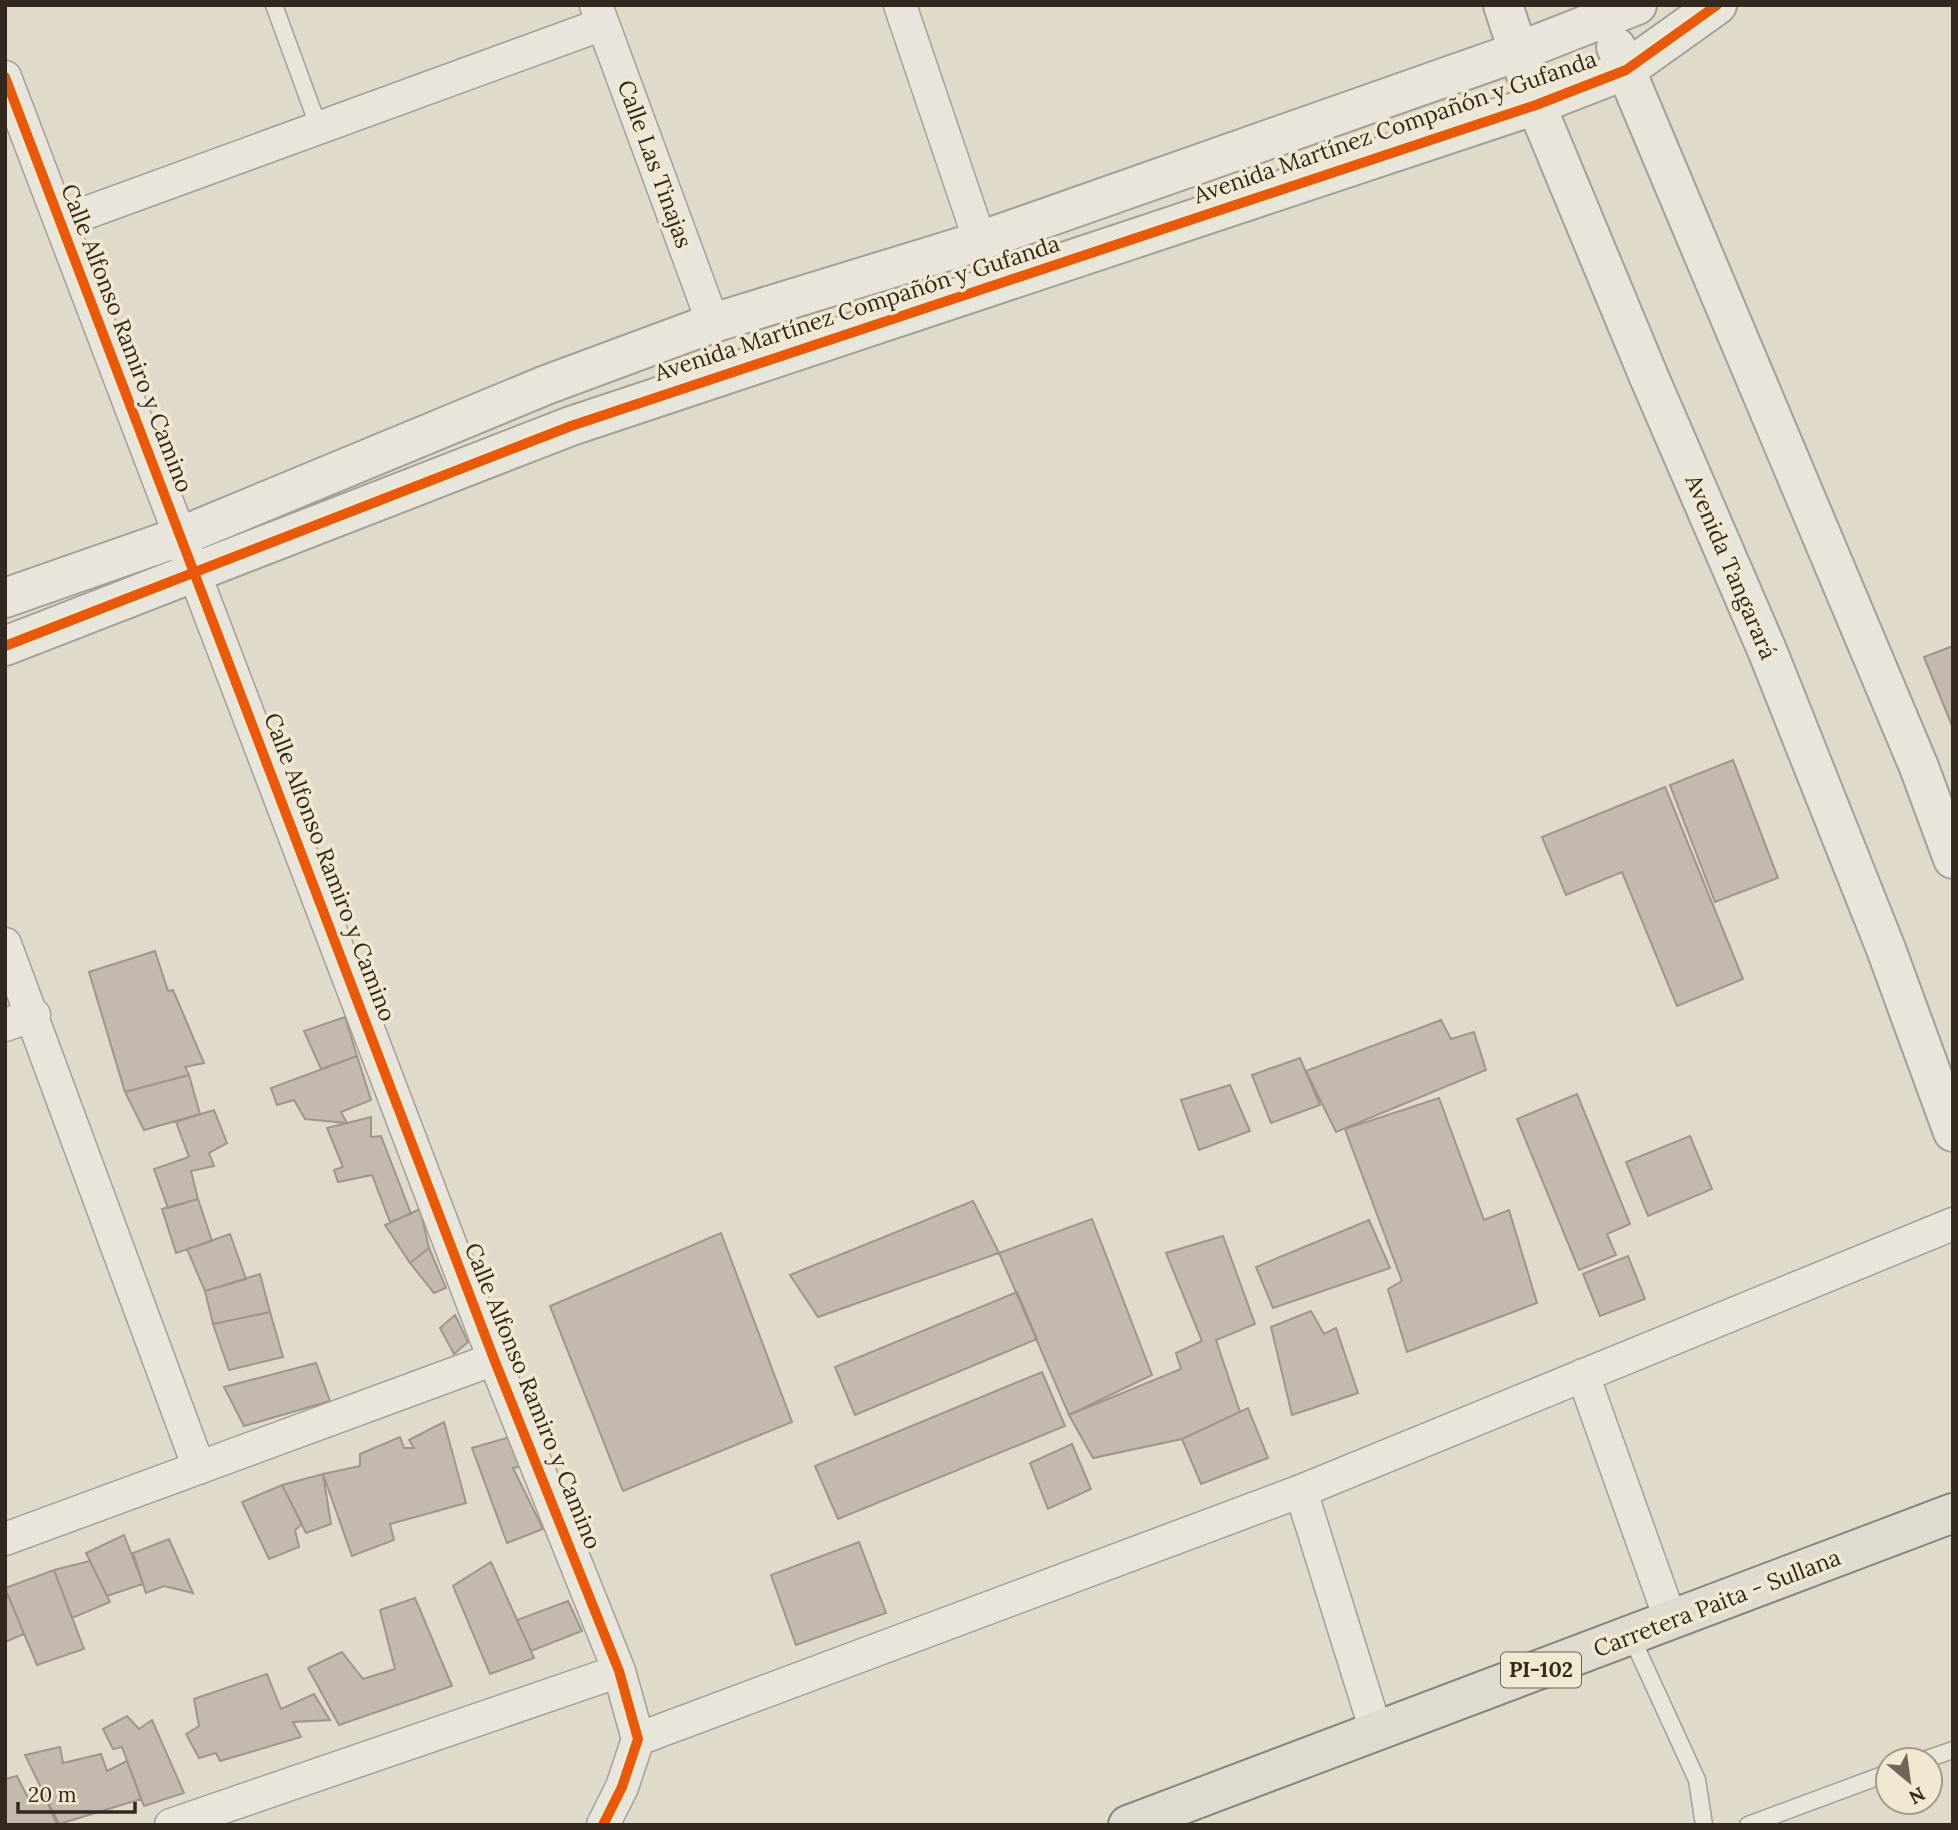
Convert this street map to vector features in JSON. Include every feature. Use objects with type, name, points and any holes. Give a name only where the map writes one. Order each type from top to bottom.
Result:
[{"type":"main road","name":"Carretera Paita - Sullana","points":[[1128,1825],[1953,1513]]},
{"type":"street","points":[[900,5],[980,241]]},
{"type":"street","name":"Avenida Tangarará","points":[[1503,5],[1536,105],[1654,389],[1767,650],[1886,949],[1953,1132]]},
{"type":"street","name":"Avenida Martínez Compañón y Gufanda","points":[[5,646],[571,426],[1536,105],[1626,70],[1717,5]]},
{"type":"street","points":[[1612,10],[1626,70],[1919,767],[1953,859]]},
{"type":"street","name":"Avenida Martínez Compañón y Gufanda","points":[[5,598],[179,537],[546,385],[713,323],[980,241],[1520,51],[1612,10]]},
{"type":"street","points":[[61,222],[319,128],[600,14]]},
{"type":"street","name":"Calle Las Tinajas","points":[[600,14],[713,323]]},
{"type":"street","name":"Calle Alfonso Ramiro y Camino","points":[[5,77],[193,574],[253,721],[494,1359],[619,1671],[638,1739]]},
{"type":"street","points":[[5,944],[20,1020],[199,1468]]},
{"type":"street","points":[[603,1825],[622,1787],[638,1739],[1301,1491],[1953,1224]]},
{"type":"street","points":[[5,1539],[494,1359]]},
{"type":"street","points":[[1583,1375],[1671,1621]]},
{"type":"street","points":[[1301,1491],[1376,1731]]},
{"type":"street","points":[[171,1825],[619,1671]]},
{"type":"lane","points":[[274,5],[319,128]]},
{"type":"lane","points":[[1631,1636],[1697,1780],[1704,1825]]},
{"type":"lane","points":[[1748,1825],[1874,1778]]},
{"type":"building","points":[[1953,646],[1953,728],[1924,657]]},
{"type":"building","points":[[1733,760],[1778,878],[1715,902],[1670,785]]},
{"type":"building","points":[[1665,787],[1743,979],[1677,1006],[1622,872],[1566,895],[1542,837]]},
{"type":"building","points":[[155,951],[168,991],[173,990],[204,1063],[185,1067],[189,1075],[125,1092],[89,972]]},
{"type":"building","points":[[345,1017],[357,1056],[321,1069],[304,1031]]},
{"type":"building","points":[[1441,1020],[1451,1039],[1474,1032],[1486,1070],[1336,1132],[1306,1071]]},
{"type":"building","points":[[357,1056],[371,1100],[341,1112],[347,1123],[305,1119],[294,1100],[277,1105],[271,1088]]},
{"type":"building","points":[[1300,1058],[1320,1105],[1271,1123],[1252,1075]]},
{"type":"building","points":[[189,1075],[200,1114],[144,1130],[125,1092]]},
{"type":"building","points":[[1230,1085],[1250,1131],[1199,1150],[1181,1100]]},
{"type":"building","points":[[1577,1094],[1630,1224],[1607,1234],[1616,1255],[1579,1270],[1517,1119]]},
{"type":"building","points":[[1439,1098],[1484,1220],[1509,1210],[1537,1303],[1407,1352],[1388,1289],[1402,1281],[1345,1129]]},
{"type":"building","points":[[214,1110],[227,1143],[209,1153],[214,1166],[191,1171],[198,1199],[168,1208],[154,1169],[189,1157],[176,1122]]},
{"type":"building","points":[[371,1117],[371,1137],[381,1136],[411,1214],[390,1222],[372,1175],[338,1182],[334,1170],[343,1167],[327,1128]]},
{"type":"building","points":[[1690,1136],[1712,1189],[1648,1216],[1626,1162]]},
{"type":"building","points":[[198,1199],[212,1241],[176,1253],[162,1209]]},
{"type":"building","points":[[973,1201],[999,1253],[818,1317],[790,1275]]},
{"type":"building","points":[[420,1209],[429,1248],[410,1263],[385,1225]]},
{"type":"building","points":[[1092,1219],[1152,1375],[1069,1415],[999,1253]]},
{"type":"building","points":[[1369,1220],[1390,1268],[1273,1308],[1256,1267]]},
{"type":"building","points":[[721,1233],[792,1422],[623,1491],[550,1306]]},
{"type":"building","points":[[230,1234],[246,1279],[205,1291],[187,1249]]},
{"type":"building","points":[[1223,1236],[1255,1324],[1216,1340],[1240,1412],[1182,1439],[1093,1458],[1069,1415],[1181,1369],[1176,1353],[1202,1341],[1166,1253]]},
{"type":"building","points":[[429,1248],[446,1288],[434,1293],[410,1263]]},
{"type":"building","points":[[1628,1256],[1645,1299],[1600,1316],[1583,1274]]},
{"type":"building","points":[[260,1274],[270,1312],[213,1324],[205,1291]]},
{"type":"building","points":[[1017,1292],[1037,1339],[855,1415],[835,1367]]},
{"type":"building","points":[[1311,1311],[1324,1334],[1336,1328],[1358,1393],[1292,1415],[1271,1327]]},
{"type":"building","points":[[270,1312],[283,1357],[229,1370],[213,1324]]},
{"type":"building","points":[[455,1315],[468,1342],[454,1354],[440,1328]]},
{"type":"building","points":[[316,1363],[330,1401],[244,1426],[224,1387]]},
{"type":"building","points":[[1042,1372],[1065,1426],[838,1519],[815,1466]]},
{"type":"building","points":[[1248,1408],[1268,1458],[1201,1484],[1182,1439]]},
{"type":"building","points":[[444,1422],[466,1503],[390,1524],[394,1540],[352,1556],[323,1474],[360,1466],[360,1454],[400,1437],[404,1448],[414,1448],[409,1440]]},
{"type":"building","points":[[517,1435],[535,1464],[513,1468],[543,1529],[507,1543],[472,1448]]},
{"type":"building","points":[[1072,1444],[1091,1489],[1048,1509],[1030,1463]]},
{"type":"building","points":[[323,1474],[331,1524],[306,1533],[282,1485]]},
{"type":"building","points":[[282,1485],[302,1524],[295,1530],[299,1547],[269,1559],[242,1502]]},
{"type":"building","points":[[124,1535],[143,1584],[107,1596],[86,1553]]},
{"type":"building","points":[[169,1539],[193,1593],[164,1586],[146,1593],[133,1553]]},
{"type":"building","points":[[859,1542],[886,1613],[796,1645],[771,1575]]},
{"type":"building","points":[[90,1561],[110,1602],[72,1618],[54,1570]]},
{"type":"building","points":[[491,1562],[534,1658],[490,1674],[453,1586]]},
{"type":"building","points":[[54,1570],[84,1649],[37,1665],[5,1588]]},
{"type":"building","points":[[9,1597],[24,1634],[5,1642],[5,1598]]},
{"type":"building","points":[[415,1598],[452,1686],[339,1725],[308,1668],[342,1652],[363,1679],[395,1669],[380,1610]]},
{"type":"building","points":[[568,1601],[582,1631],[531,1651],[517,1620]]},
{"type":"building","points":[[267,1674],[281,1709],[314,1694],[330,1720],[293,1722],[301,1737],[220,1761],[216,1753],[199,1758],[186,1734],[199,1726],[194,1699]]},
{"type":"building","points":[[127,1716],[139,1729],[152,1720],[184,1793],[144,1806],[122,1747],[113,1749],[103,1729]]},
{"type":"building","points":[[60,1747],[63,1763],[101,1754],[107,1771],[127,1761],[141,1799],[59,1824],[25,1755]]},
{"type":"building","points":[[17,1776],[29,1800],[44,1794],[57,1825],[5,1825],[5,1779]]},
{"type":"cycle path","points":[[5,646],[571,426],[1536,105],[1626,70],[1717,5]]},
{"type":"cycle path","points":[[5,77],[494,1359],[619,1671],[638,1739],[622,1787],[603,1825]]}]
